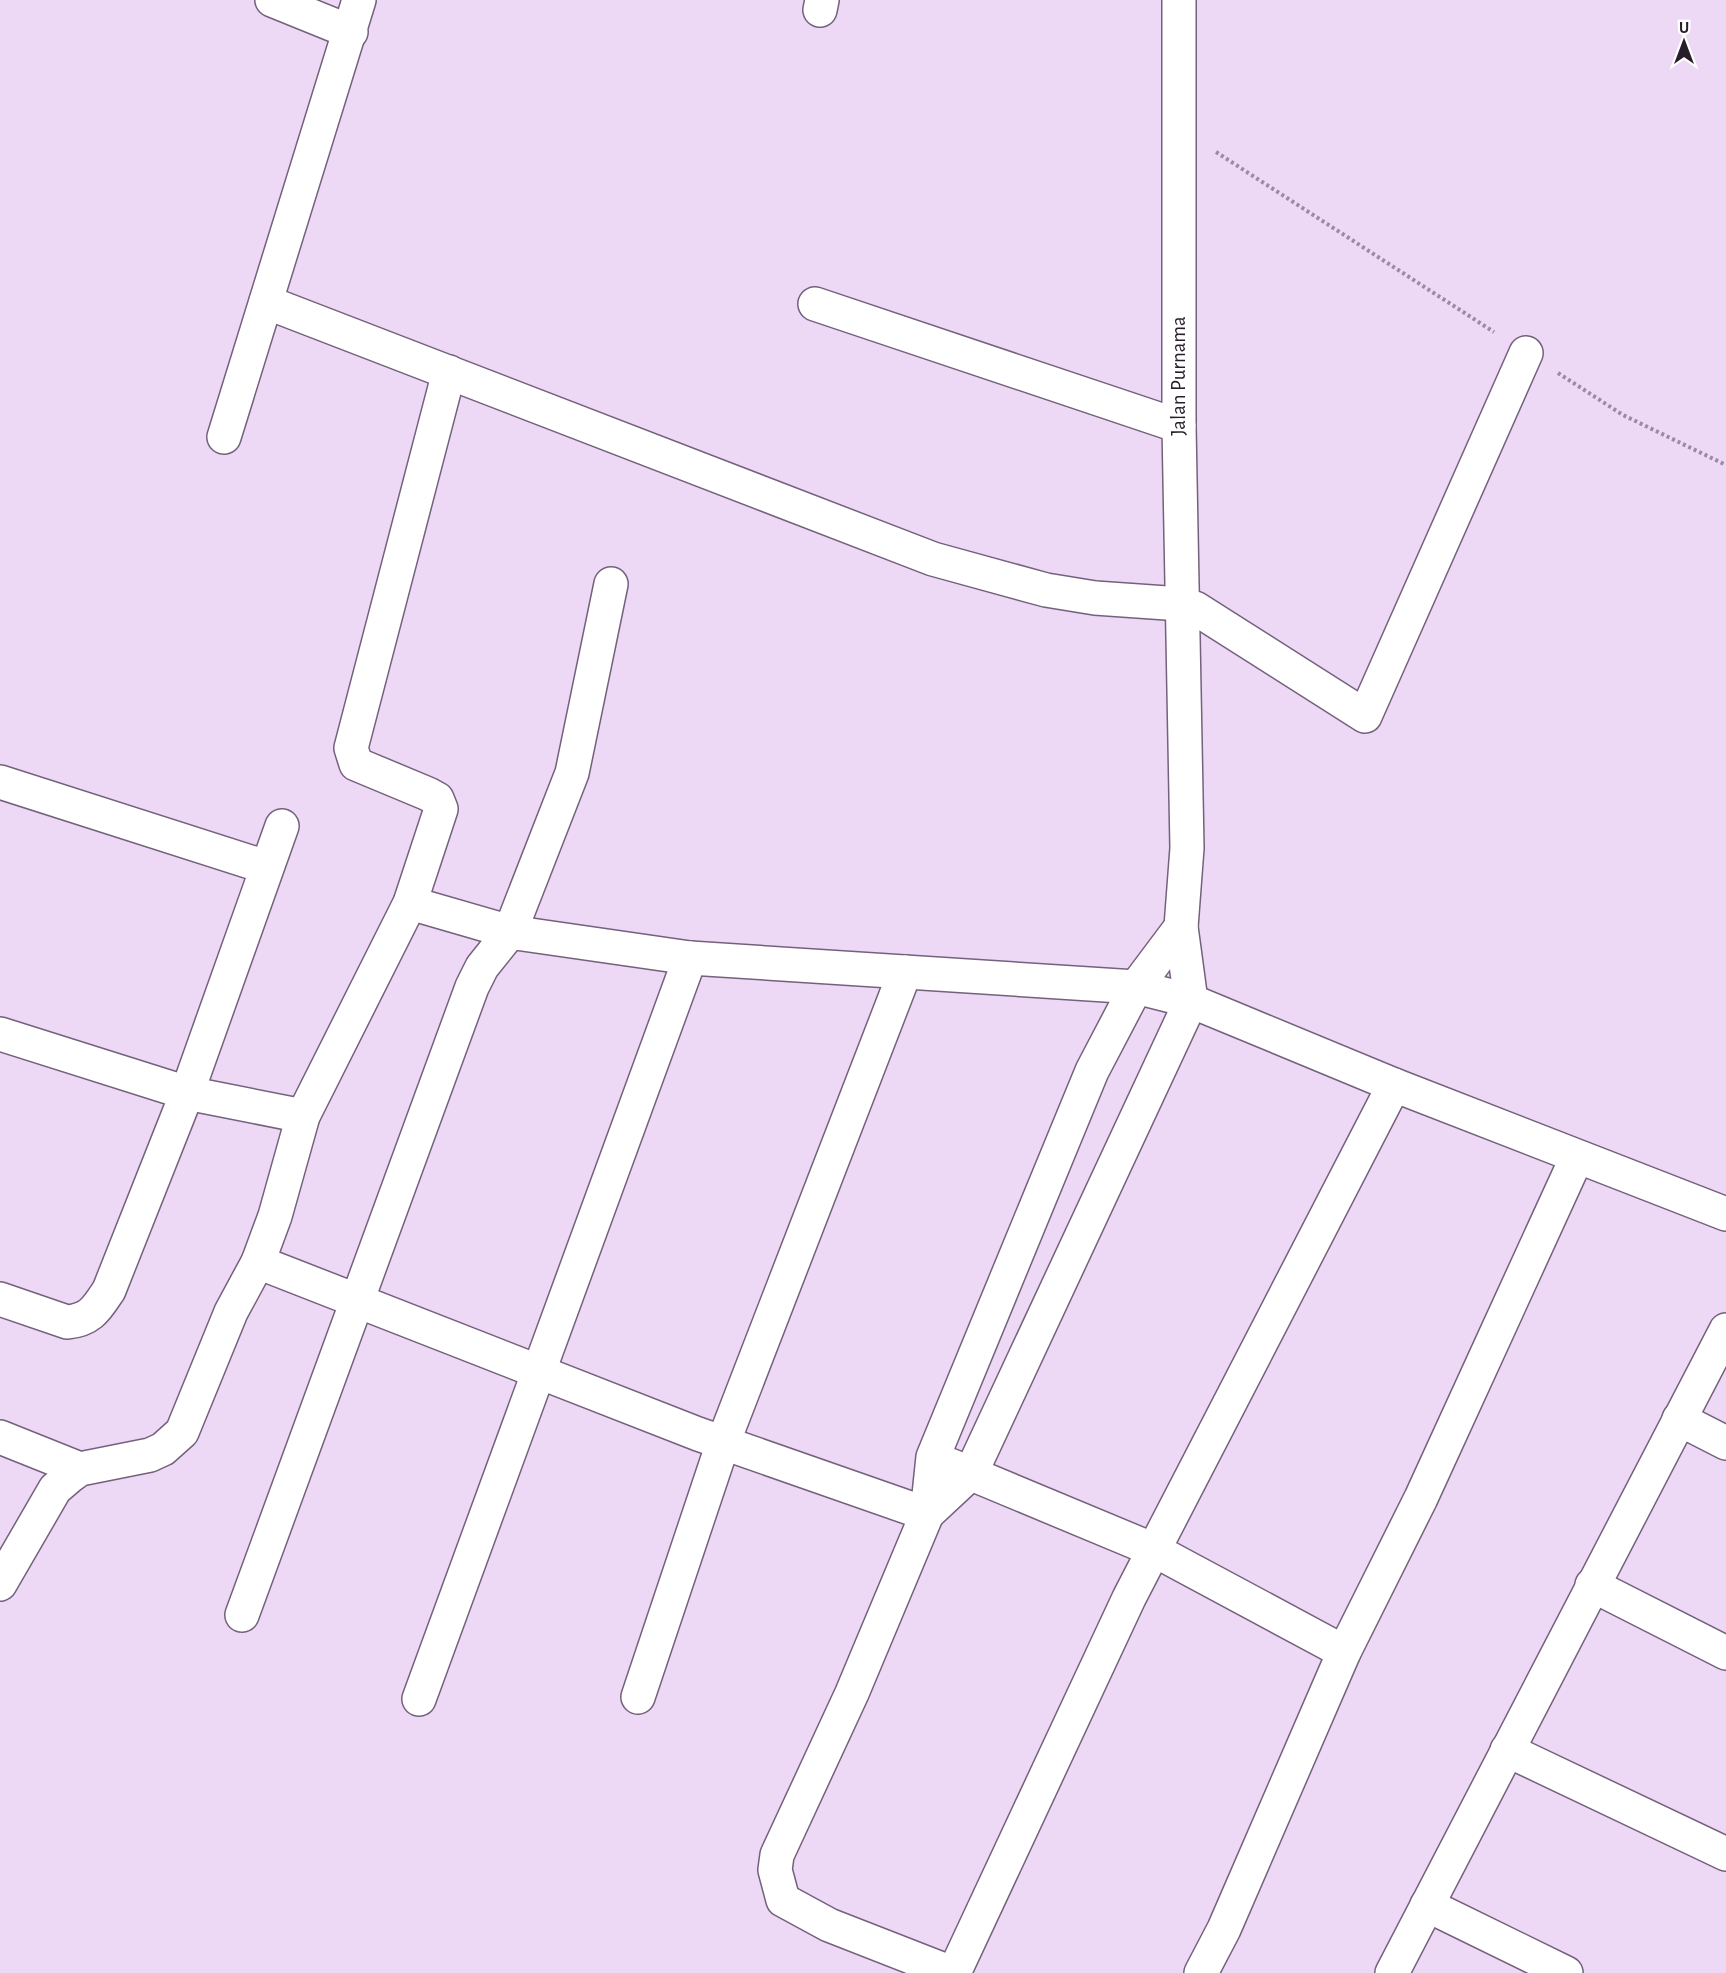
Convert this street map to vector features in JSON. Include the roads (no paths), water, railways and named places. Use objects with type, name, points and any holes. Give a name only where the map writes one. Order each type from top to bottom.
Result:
[{"type":"street","points":[[272,0],[351,32]]},
{"type":"street","points":[[224,437],[351,32],[359,0]]},
{"type":"street","name":"Jalan Purnama","points":[[1179,0],[1177,128],[1179,426],[1187,848],[1181,927],[1191,1001]]},
{"type":"street","points":[[267,302],[933,559],[1065,593],[1095,598],[1181,604],[1208,615],[1365,716],[1526,353]]},
{"type":"street","points":[[815,304],[1179,426]]},
{"type":"street","points":[[0,1584],[55,1490],[80,1469],[150,1455],[163,1449],[182,1432],[231,1312],[258,1262],[275,1216],[303,1116],[410,903],[441,809],[437,800],[429,794],[356,764],[351,748],[449,372]]},
{"type":"street","points":[[242,1615],[472,987],[482,967],[510,932],[572,773],[611,584]]},
{"type":"street","points":[[0,782],[267,867]]},
{"type":"street","points":[[0,1299],[67,1322],[86,1318],[95,1312],[108,1290],[187,1093],[282,826]]},
{"type":"street","points":[[410,903],[510,932],[690,958],[1136,987],[1191,1001],[1394,1085],[1726,1214]]},
{"type":"street","points":[[1181,927],[1136,987],[1092,1071],[933,1457],[927,1514],[852,1693],[777,1855],[775,1870],[783,1900],[829,1925],[953,1973],[1124,1609],[1394,1085]]},
{"type":"street","points":[[419,1699],[537,1371],[690,958]]},
{"type":"street","points":[[638,1697],[723,1443],[905,972]]},
{"type":"street","points":[[927,1514],[971,1473],[1191,1001]]},
{"type":"street","points":[[0,1034],[187,1093],[303,1116]]},
{"type":"street","points":[[1201,1973],[1224,1929],[1344,1652],[1421,1498],[1577,1157]]},
{"type":"street","points":[[258,1262],[723,1443],[927,1514]]},
{"type":"street","points":[[1392,1973],[1726,1330]]},
{"type":"street","points":[[1679,1419],[1726,1443]]},
{"type":"street","points":[[0,1437],[80,1469]]},
{"type":"street","points":[[933,1457],[1154,1550],[1344,1652]]},
{"type":"street","points":[[1592,1585],[1726,1653]]},
{"type":"street","points":[[1507,1750],[1726,1854]]},
{"type":"street","points":[[1427,1905],[1566,1973]]}]
